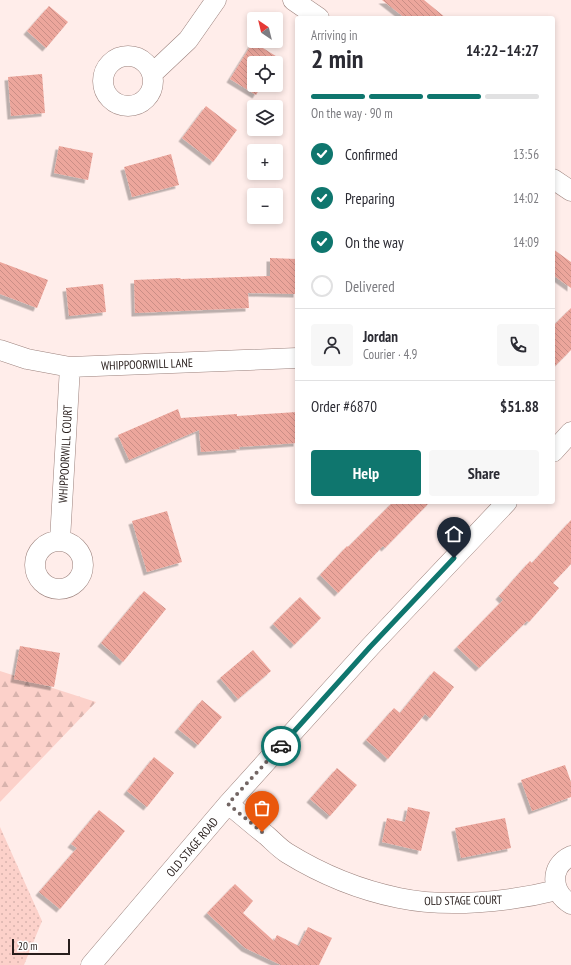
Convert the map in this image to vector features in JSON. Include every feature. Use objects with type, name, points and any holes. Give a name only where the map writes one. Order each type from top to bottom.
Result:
[{"type":"street","points":[[152,74],[188,40],[216,0]]},
{"type":"street","points":[[293,0],[316,16]]},
{"type":"street","points":[[555,179],[571,191]]},
{"type":"street","name":"WHIPPOORWILL LANE","points":[[0,350],[27,359],[70,367],[295,358]]},
{"type":"street","name":"WHIPPOORWILL COURT","points":[[60,540],[70,367]]},
{"type":"street","points":[[555,450],[571,432]]},
{"type":"street","name":"OLD STAGE ROAD","points":[[91,965],[228,804],[370,647],[505,504]]},
{"type":"street","name":"OLD STAGE COURT","points":[[228,804],[286,852],[306,864],[361,888],[394,897],[438,903],[484,902],[538,895],[557,890]]},
{"type":"street","points":[[571,856],[565,858],[558,867],[555,879],[557,890],[564,900],[571,904]]},
{"type":"green space","points":[[0,671],[96,702],[0,802]]},
{"type":"green space","points":[[0,827],[42,921],[24,965],[0,965]]},
{"type":"building","points":[[382,0],[424,0],[444,16],[402,16]]},
{"type":"building","points":[[49,6],[68,22],[46,48],[27,31]]},
{"type":"building","points":[[249,48],[263,48],[276,56],[247,56],[247,89],[230,79]]},
{"type":"building","points":[[42,74],[45,113],[11,116],[8,77]]},
{"type":"building","points":[[251,92],[258,92],[256,95]]},
{"type":"building","points":[[206,106],[237,130],[213,162],[182,138]]},
{"type":"building","points":[[59,146],[93,153],[88,180],[54,173]]},
{"type":"building","points":[[171,154],[179,185],[132,197],[124,167]]},
{"type":"building","points":[[555,250],[571,262],[571,288],[555,276]]},
{"type":"building","points":[[270,258],[295,259],[295,294],[248,293],[249,308],[135,313],[134,280],[270,276]]},
{"type":"building","points":[[0,262],[48,280],[37,308],[0,294]]},
{"type":"building","points":[[103,284],[106,312],[69,316],[66,288]]},
{"type":"building","points":[[571,308],[571,350],[555,366],[555,324]]},
{"type":"building","points":[[178,409],[181,418],[295,412],[295,443],[239,447],[240,449],[201,452],[199,430],[129,460],[118,435]]},
{"type":"building","points":[[391,504],[428,504],[385,548],[383,546],[338,593],[320,575],[347,546],[348,547]]},
{"type":"building","points":[[167,511],[182,562],[147,572],[132,521]]},
{"type":"building","points":[[571,520],[571,564],[553,583],[559,588],[529,622],[527,621],[479,668],[457,647],[503,600],[499,596],[530,561],[532,563]]},
{"type":"building","points":[[144,591],[166,609],[123,662],[101,643]]},
{"type":"building","points":[[300,597],[321,618],[294,645],[273,624]]},
{"type":"building","points":[[20,646],[60,653],[54,687],[14,679]]},
{"type":"building","points":[[253,650],[271,671],[238,699],[220,678]]},
{"type":"building","points":[[434,671],[454,687],[430,718],[425,714],[388,759],[366,740],[394,708],[400,713]]},
{"type":"building","points":[[202,700],[222,717],[198,745],[178,729]]},
{"type":"building","points":[[154,757],[174,773],[147,807],[127,791]]},
{"type":"building","points":[[565,765],[571,782],[571,797],[532,811],[521,780]]},
{"type":"building","points":[[337,768],[357,785],[330,816],[310,799]]},
{"type":"building","points":[[408,807],[430,812],[421,851],[382,842],[387,818],[405,822]]},
{"type":"building","points":[[99,810],[125,831],[60,909],[39,892],[77,848],[71,844]]},
{"type":"building","points":[[505,818],[511,848],[461,858],[455,828]]},
{"type":"building","points":[[235,884],[253,901],[243,913],[274,941],[277,935],[299,946],[308,927],[332,938],[319,965],[281,965],[245,948],[207,913]]},
{"type":"way so far","points":[[262,832],[228,804],[281,746]]},
{"type":"route","points":[[281,746],[370,647],[454,558]]}]
